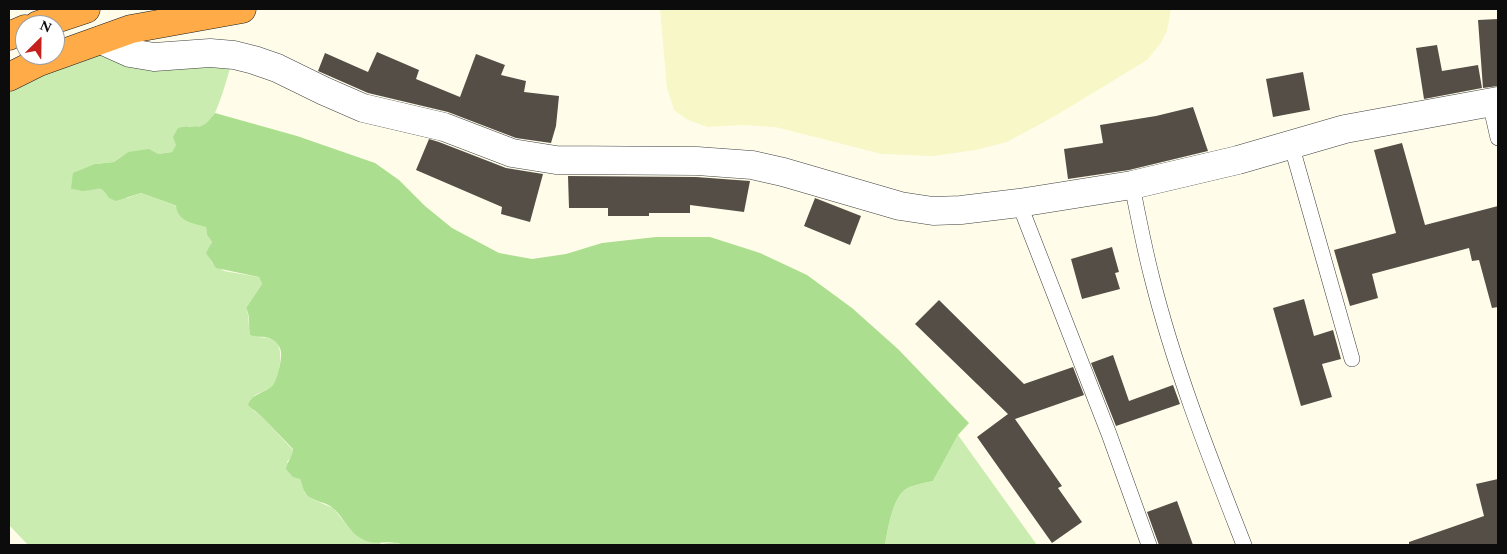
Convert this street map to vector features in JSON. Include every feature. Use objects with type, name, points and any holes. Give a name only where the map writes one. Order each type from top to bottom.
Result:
[{"type":"highway","points":[[65,16],[86,9]]},
{"type":"highway","points":[[9,77],[39,62],[132,29],[242,9]]},
{"type":"street","points":[[101,40],[130,53],[154,57],[210,53],[234,55],[254,60],[277,68],[363,108],[444,127],[512,153],[556,160],[697,161],[752,165],[783,172],[900,206],[933,211],[961,210],[1019,203],[1132,185],[1238,160],[1345,128],[1494,102]]},
{"type":"lane","points":[[1494,102],[1498,138]]},
{"type":"lane","points":[[1291,144],[1352,360]]},
{"type":"lane","points":[[1132,185],[1152,279],[1173,350],[1191,405],[1244,545]]},
{"type":"lane","points":[[1019,203],[1102,416],[1149,545]]},
{"type":"green space","points":[[660,9],[1171,9],[1167,31],[1161,43],[1147,60],[1055,116],[1007,142],[976,150],[933,156],[882,154],[775,127],[742,125],[707,127],[686,119],[674,110],[667,88]]},
{"type":"green space","points":[[101,40],[234,55],[219,103],[207,124],[200,127],[188,126],[172,152],[158,154],[128,152],[114,162],[95,164],[85,191],[97,188],[127,198],[141,193],[172,204],[206,227],[207,235],[212,242],[207,253],[212,263],[224,271],[259,277],[262,284],[246,308],[250,335],[276,342],[280,351],[280,357],[279,371],[275,382],[268,389],[255,395],[253,410],[293,450],[287,462],[300,479],[305,493],[312,499],[333,508],[351,530],[382,544],[394,542],[402,545],[28,545],[9,525],[9,77],[39,65],[65,65],[65,54]]},
{"type":"green space","points":[[215,113],[297,136],[375,163],[399,180],[425,206],[452,228],[499,253],[532,259],[566,254],[602,243],[656,237],[710,237],[760,253],[807,275],[852,308],[898,349],[969,423],[958,435],[933,481],[912,486],[901,493],[891,515],[885,545],[402,545],[364,540],[351,530],[331,506],[306,494],[300,479],[293,477],[286,469],[293,449],[248,405],[255,396],[269,389],[274,384],[281,356],[280,348],[273,340],[267,337],[250,335],[246,308],[262,284],[259,277],[216,268],[206,253],[212,242],[207,235],[206,227],[183,219],[176,206],[172,204],[141,193],[116,201],[109,198],[101,189],[84,191],[71,189],[73,173],[95,164],[114,162],[128,152],[149,149],[158,154],[172,152],[176,145],[173,137],[178,128],[202,126]]},
{"type":"green space","points":[[958,435],[1037,545],[885,545],[891,515],[901,493],[912,486],[933,481]]},
{"type":"building","points":[[1498,19],[1498,86],[1483,88],[1478,20]]},
{"type":"building","points":[[1437,45],[1442,71],[1478,65],[1482,88],[1424,99],[1416,48]]},
{"type":"building","points":[[377,52],[419,70],[416,79],[460,97],[476,54],[505,65],[501,75],[526,81],[524,92],[559,96],[556,126],[551,143],[516,138],[448,112],[368,93],[318,71],[325,53],[368,72]]},
{"type":"building","points":[[1303,72],[1310,110],[1273,117],[1266,79]]},
{"type":"building","points":[[1193,107],[1208,151],[1129,170],[1068,179],[1064,149],[1103,143],[1100,125],[1156,116]]},
{"type":"building","points":[[429,139],[506,168],[543,174],[530,222],[501,214],[502,207],[416,170]]},
{"type":"building","points":[[1402,143],[1425,225],[1498,206],[1498,307],[1492,308],[1479,260],[1472,261],[1469,248],[1372,274],[1378,298],[1350,306],[1334,250],[1396,233],[1374,150]]},
{"type":"building","points":[[568,176],[696,177],[750,181],[744,212],[690,205],[690,213],[608,216],[608,208],[569,208]]},
{"type":"building","points":[[815,198],[861,216],[850,245],[804,226]]},
{"type":"building","points":[[1112,247],[1119,272],[1115,273],[1120,289],[1082,299],[1071,259]]},
{"type":"building","points":[[1304,299],[1314,336],[1333,330],[1341,359],[1322,364],[1332,397],[1301,406],[1273,308]]},
{"type":"building","points":[[939,300],[1024,384],[1073,367],[1084,395],[1015,419],[1062,486],[1058,488],[1082,522],[1052,543],[977,437],[1008,414],[915,324]]},
{"type":"building","points":[[1113,355],[1129,401],[1173,385],[1180,404],[1116,426],[1091,363]]},
{"type":"building","points":[[1498,479],[1498,545],[1409,545],[1409,542],[1484,516],[1476,484]]},
{"type":"building","points":[[1177,501],[1193,545],[1159,545],[1147,512]]}]
